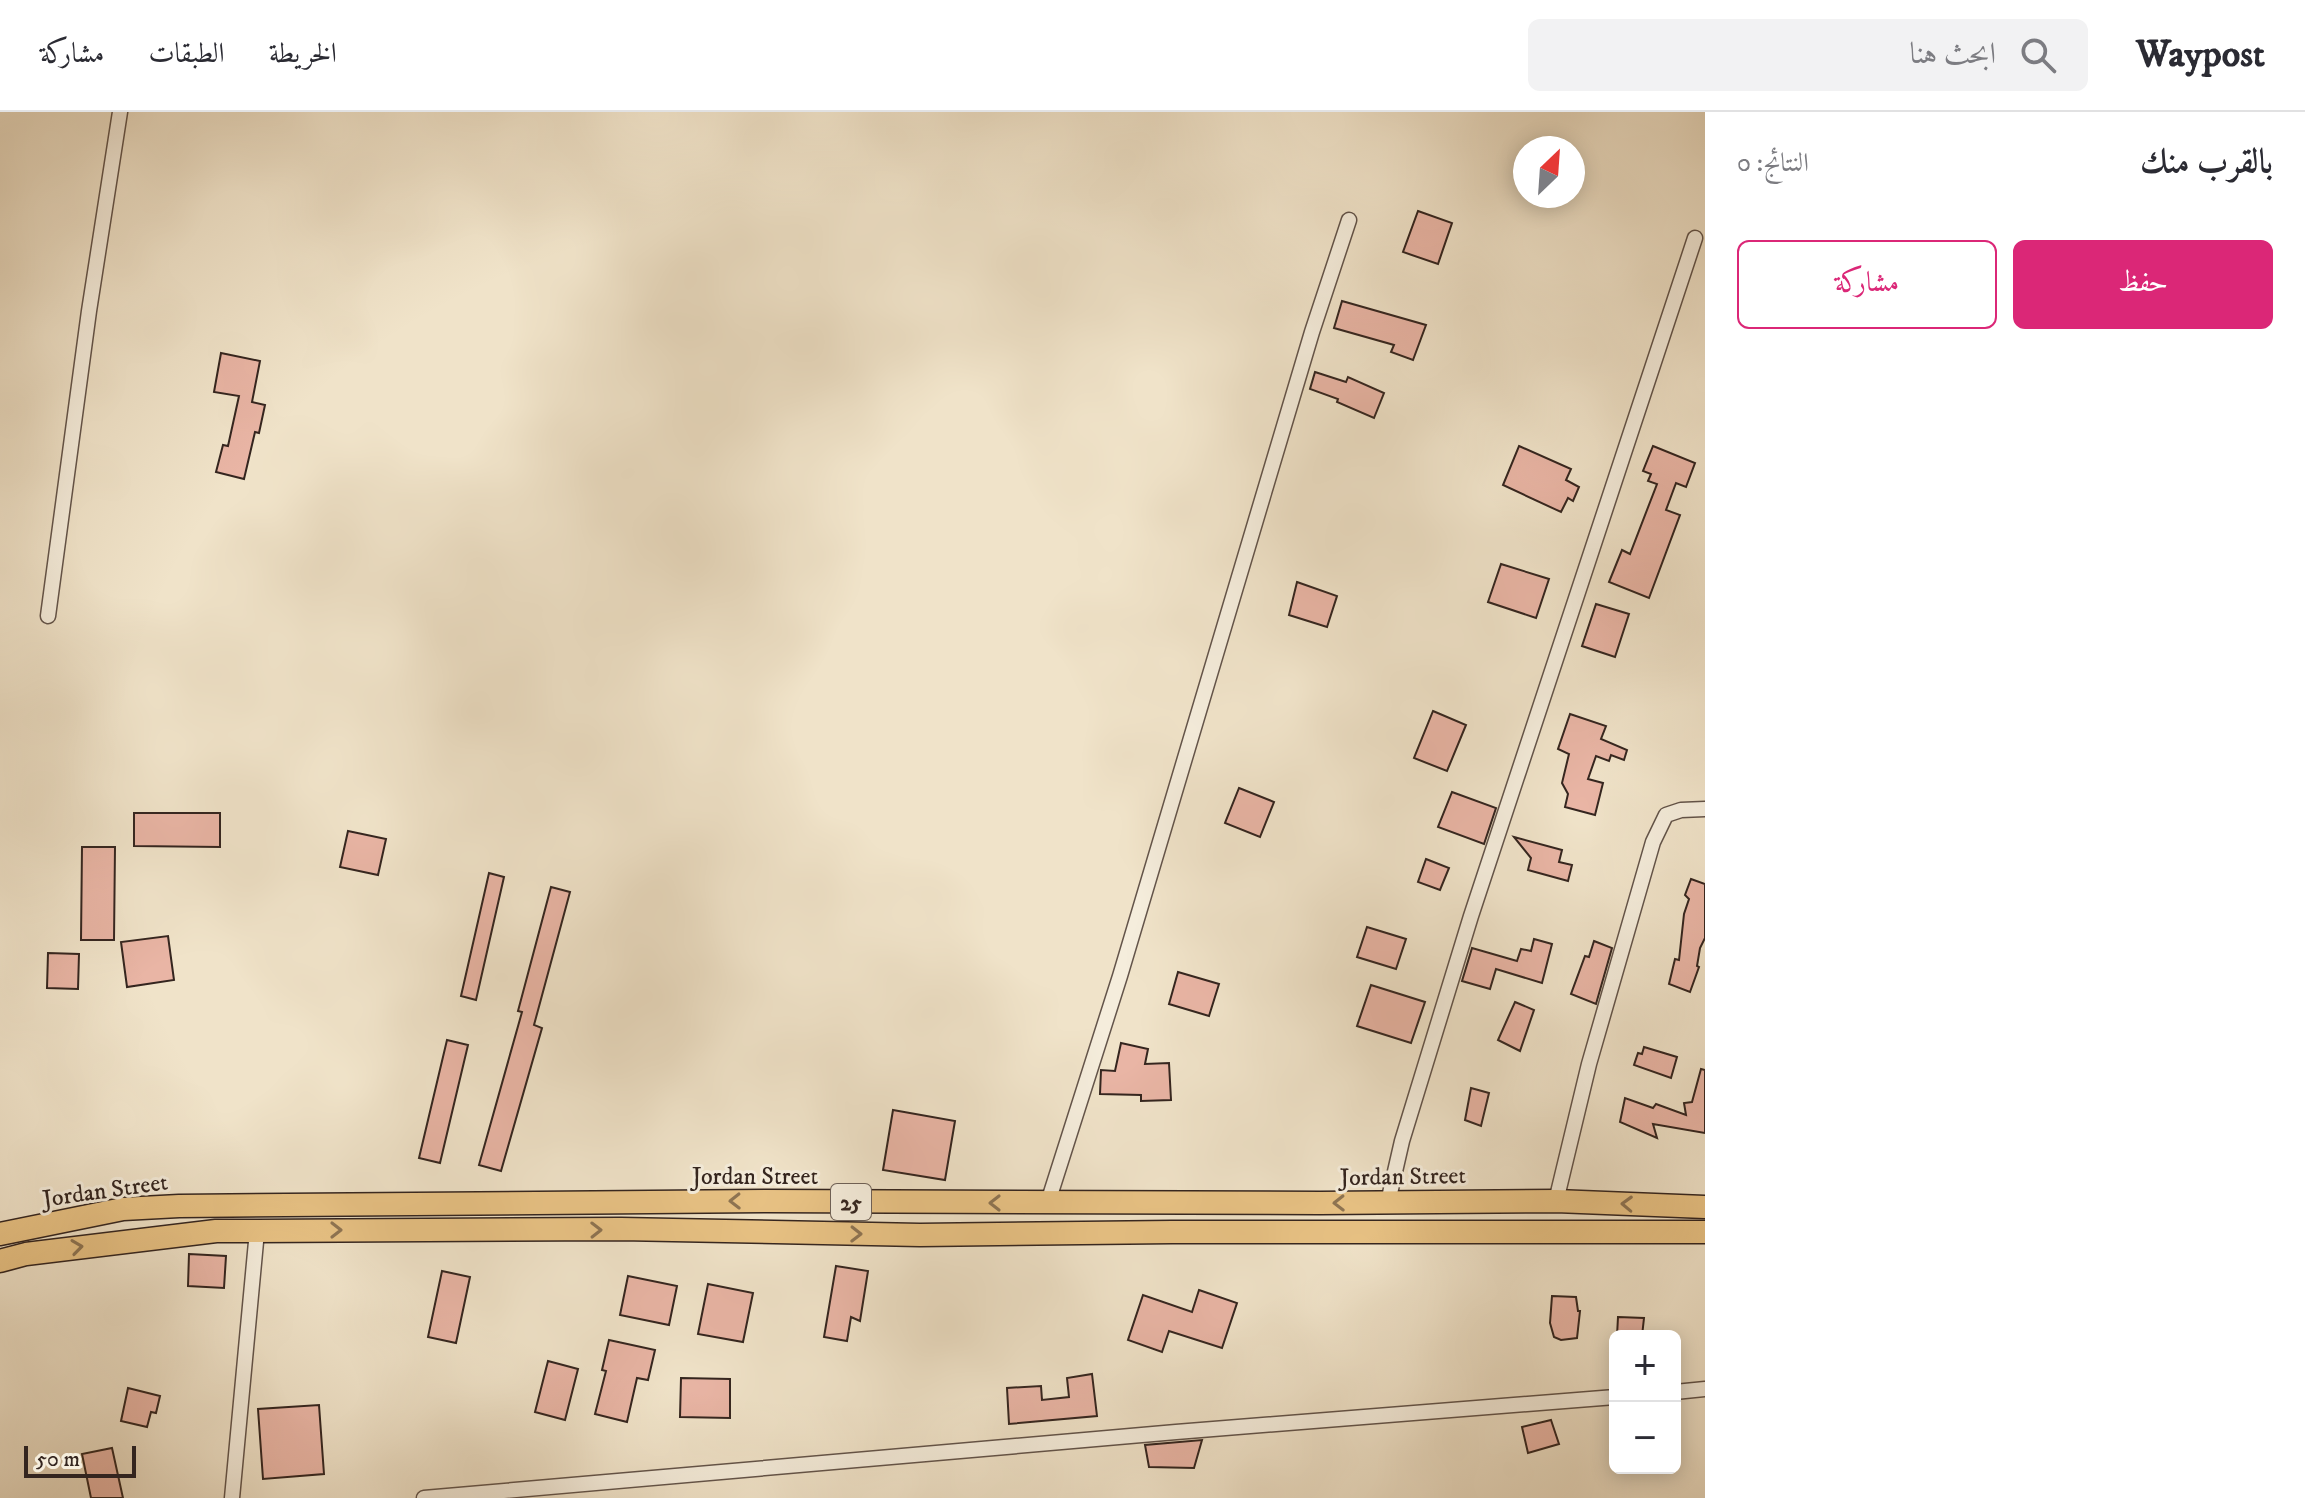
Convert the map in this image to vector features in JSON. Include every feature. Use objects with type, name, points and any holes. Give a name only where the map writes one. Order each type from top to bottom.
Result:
[{"type":"highway","name":"Jordan Street","points":[[0,1234],[123,1209],[179,1206],[767,1201],[1556,1201],[1700,1207]]},
{"type":"highway","points":[[766,1232],[767,1201]]},
{"type":"highway","points":[[1700,1207],[1700,1232]]},
{"type":"highway","name":"25","points":[[0,1261],[26,1254],[216,1231],[920,1235],[1700,1232]]},
{"type":"street","points":[[48,616],[89,311],[120,112]]},
{"type":"street","points":[[1048,1202],[1120,976],[1312,332],[1349,220]]},
{"type":"street","points":[[1388,1202],[1402,1141],[1471,916],[1695,238]]},
{"type":"street","points":[[1556,1201],[1589,1064],[1653,842],[1666,815],[1681,810],[1705,809]]},
{"type":"street","points":[[232,1498],[257,1231]]},
{"type":"street","points":[[1681,1391],[1705,1389]]},
{"type":"street","points":[[424,1498],[491,1495],[1191,1431],[1609,1397]]},
{"type":"building","points":[[1418,211],[1452,223],[1438,264],[1403,252]]},
{"type":"building","points":[[1342,301],[1426,325],[1413,360],[1391,352],[1394,345],[1334,328]]},
{"type":"building","points":[[221,353],[260,361],[252,402],[265,405],[244,479],[216,472],[223,445],[228,446],[239,396],[214,392]]},
{"type":"building","points":[[1315,372],[1346,382],[1348,377],[1384,393],[1374,418],[1337,402],[1338,399],[1310,389]]},
{"type":"building","points":[[1519,446],[1571,469],[1566,480],[1579,487],[1573,501],[1568,498],[1561,512],[1503,485]]},
{"type":"building","points":[[1653,446],[1695,463],[1686,487],[1676,483],[1666,510],[1680,515],[1649,598],[1609,582],[1622,550],[1630,554],[1657,484],[1648,481],[1651,474],[1643,471]]},
{"type":"building","points":[[1501,564],[1549,579],[1536,618],[1488,602]]},
{"type":"building","points":[[1297,582],[1337,596],[1327,627],[1289,615]]},
{"type":"building","points":[[1596,604],[1629,614],[1615,657],[1582,646]]},
{"type":"building","points":[[1433,711],[1466,725],[1447,771],[1414,758]]},
{"type":"building","points":[[1570,714],[1606,726],[1601,739],[1627,750],[1624,760],[1611,755],[1609,761],[1596,756],[1588,779],[1603,783],[1595,815],[1565,807],[1568,794],[1562,783],[1569,754],[1558,749]]},
{"type":"building","points":[[1239,788],[1274,802],[1260,837],[1225,823]]},
{"type":"building","points":[[1452,792],[1496,808],[1484,844],[1438,827]]},
{"type":"building","points":[[134,813],[220,813],[220,847],[134,846]]},
{"type":"building","points":[[348,831],[386,839],[378,875],[340,867]]},
{"type":"building","points":[[1514,837],[1562,850],[1559,862],[1572,865],[1568,881],[1528,870],[1531,858]]},
{"type":"building","points":[[82,847],[115,847],[114,940],[81,940]]},
{"type":"building","points":[[1426,859],[1449,868],[1440,890],[1418,882]]},
{"type":"building","points":[[489,873],[504,877],[476,1000],[461,996]]},
{"type":"building","points":[[1691,879],[1705,884],[1705,938],[1690,992],[1669,984],[1675,959],[1679,960],[1684,914],[1689,899],[1685,895]]},
{"type":"building","points":[[551,887],[570,892],[534,1025],[542,1028],[501,1171],[479,1165],[522,1012],[518,1011]]},
{"type":"building","points":[[1367,927],[1406,939],[1396,969],[1357,957]]},
{"type":"building","points":[[168,936],[174,980],[127,987],[121,942]]},
{"type":"building","points":[[1534,939],[1552,944],[1542,983],[1496,969],[1490,989],[1462,981],[1472,948],[1517,961],[1521,949],[1531,951]]},
{"type":"building","points":[[1594,941],[1612,948],[1596,1004],[1571,994]]},
{"type":"building","points":[[48,953],[79,954],[78,989],[47,988]]},
{"type":"building","points":[[1178,972],[1219,984],[1209,1016],[1169,1004]]},
{"type":"building","points":[[1371,985],[1425,1002],[1411,1043],[1357,1026]]},
{"type":"building","points":[[1515,1002],[1534,1010],[1520,1051],[1498,1040]]},
{"type":"building","points":[[447,1040],[468,1045],[440,1163],[419,1158]]},
{"type":"building","points":[[1121,1043],[1148,1049],[1145,1064],[1169,1063],[1171,1100],[1141,1101],[1141,1095],[1100,1094],[1101,1070],[1115,1071]]},
{"type":"building","points":[[1644,1047],[1677,1057],[1671,1078],[1634,1065]]},
{"type":"building","points":[[1701,1069],[1705,1070],[1705,1133],[1653,1124],[1657,1138],[1620,1122],[1625,1098],[1653,1108],[1656,1104],[1686,1115],[1684,1103],[1692,1102]]},
{"type":"building","points":[[1471,1088],[1489,1093],[1481,1126],[1465,1120]]},
{"type":"building","points":[[893,1110],[955,1121],[945,1180],[883,1170]]},
{"type":"building","points":[[189,1254],[226,1256],[224,1288],[188,1286]]},
{"type":"building","points":[[836,1266],[868,1271],[860,1321],[851,1317],[847,1341],[824,1337]]},
{"type":"building","points":[[442,1271],[470,1277],[456,1343],[428,1337]]},
{"type":"building","points":[[628,1276],[677,1286],[669,1325],[620,1315]]},
{"type":"building","points":[[708,1284],[753,1293],[743,1342],[698,1334]]},
{"type":"building","points":[[1199,1290],[1237,1303],[1222,1348],[1169,1331],[1162,1352],[1128,1340],[1143,1295],[1192,1312]]},
{"type":"building","points":[[1552,1296],[1576,1297],[1580,1311],[1577,1338],[1561,1340],[1554,1337],[1550,1323]]},
{"type":"building","points":[[1618,1317],[1644,1318],[1643,1330],[1617,1330]]},
{"type":"building","points":[[609,1340],[655,1350],[648,1380],[637,1378],[627,1422],[595,1414],[606,1371],[602,1370]]},
{"type":"building","points":[[548,1361],[578,1369],[565,1420],[535,1412]]},
{"type":"building","points":[[1092,1374],[1097,1416],[1009,1424],[1007,1388],[1041,1386],[1042,1400],[1069,1397],[1067,1378]]},
{"type":"building","points":[[681,1378],[730,1379],[730,1418],[680,1417]]},
{"type":"building","points":[[128,1388],[160,1396],[156,1413],[151,1412],[147,1427],[121,1421]]},
{"type":"building","points":[[319,1405],[324,1474],[263,1479],[258,1409]]},
{"type":"building","points":[[1551,1420],[1559,1444],[1528,1453],[1522,1427]]},
{"type":"building","points":[[1202,1440],[1194,1468],[1149,1467],[1145,1445]]},
{"type":"building","points":[[112,1448],[123,1498],[91,1498],[82,1454]]}]
